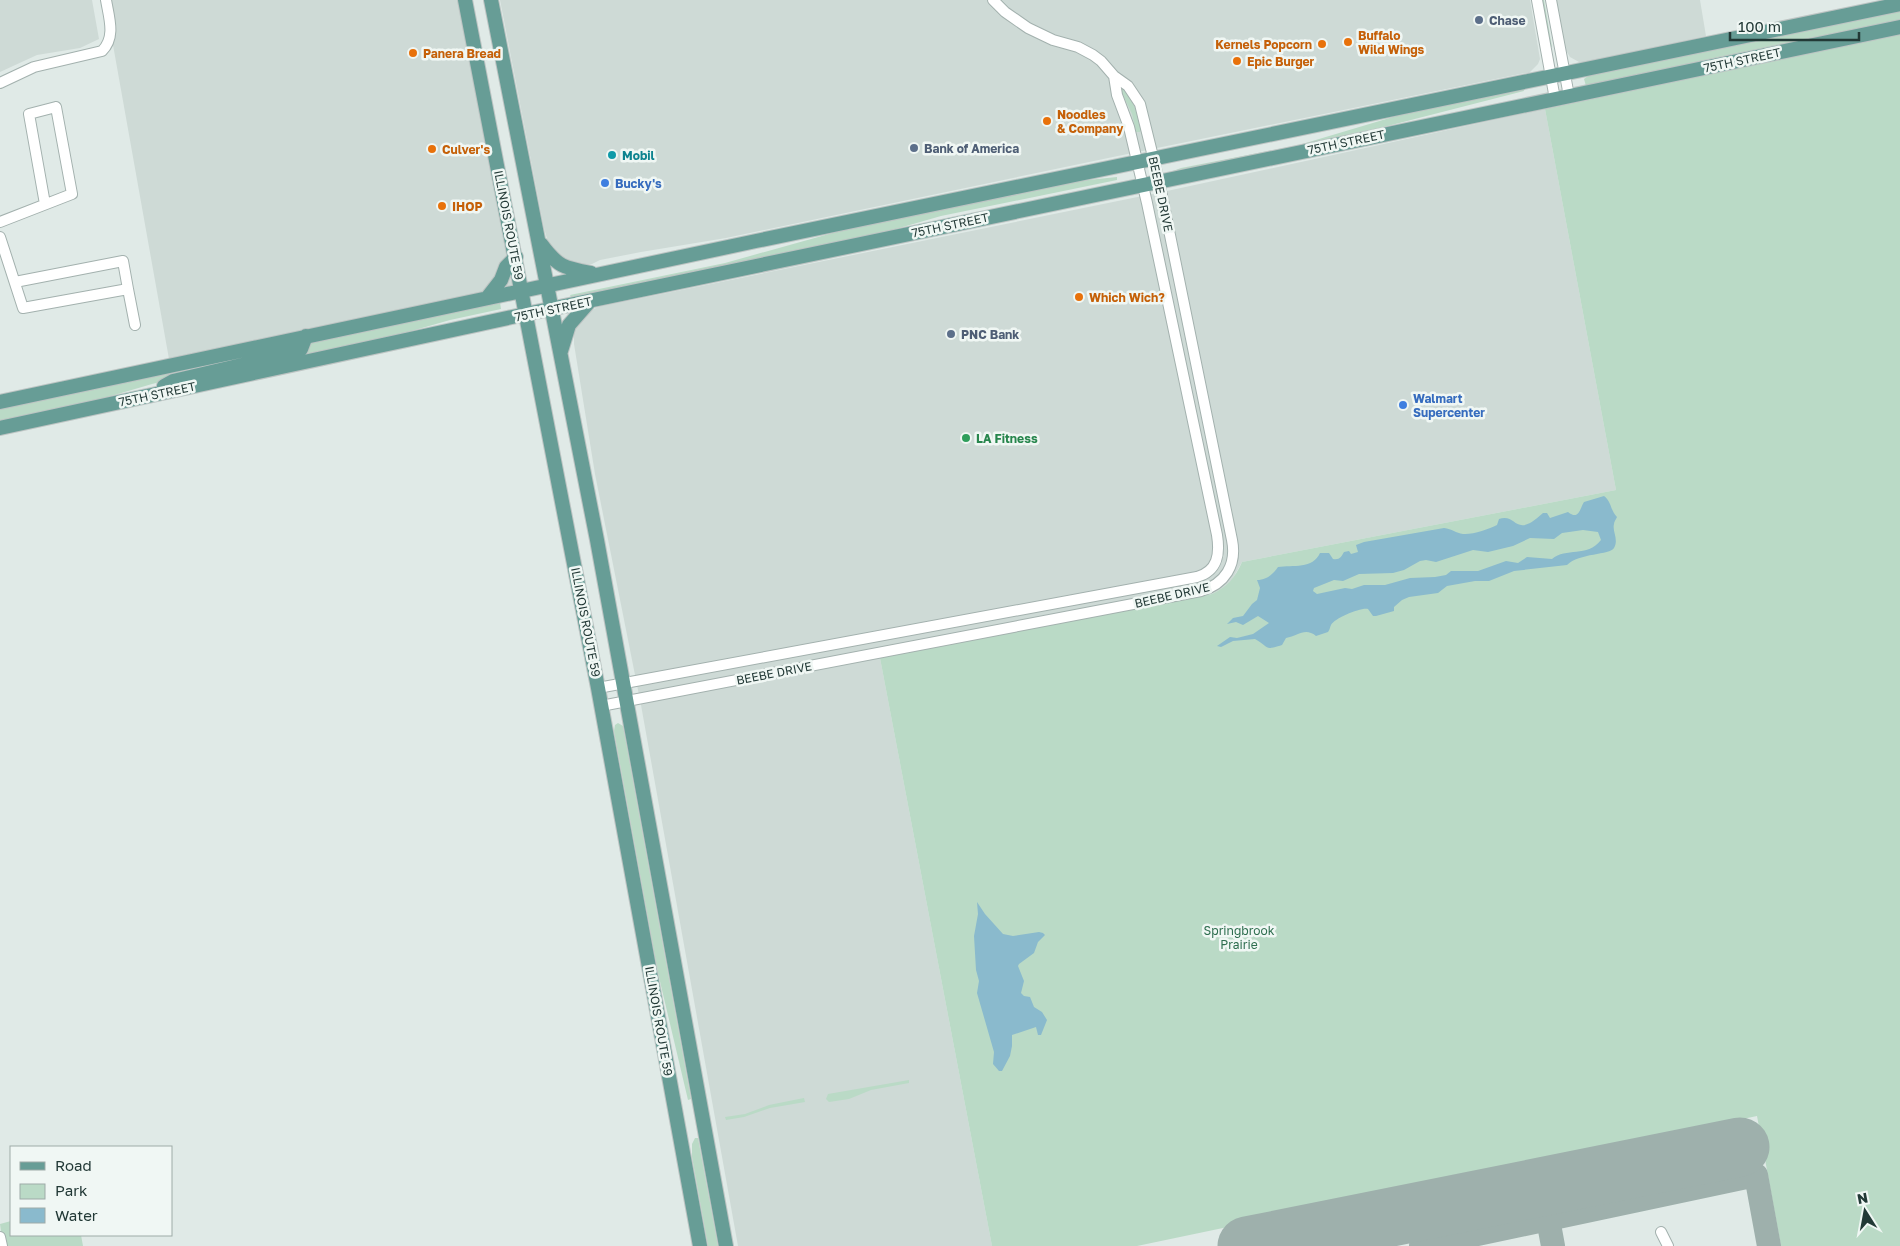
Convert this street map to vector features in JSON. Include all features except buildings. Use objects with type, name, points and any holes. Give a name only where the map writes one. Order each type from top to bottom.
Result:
[{"type":"main road","name":"ILLINOIS ROUTE 59","points":[[465,0],[598,688],[700,1246]]},
{"type":"main road","name":"ILLINOIS ROUTE 59","points":[[491,0],[624,684],[726,1246]]},
{"type":"main road","name":"75TH STREET","points":[[0,402],[600,274],[1900,4]]},
{"type":"main road","name":"75TH STREET","points":[[0,428],[526,314],[1900,27]]},
{"type":"main road","points":[[539,241],[551,258],[565,268],[600,274]]},
{"type":"main road","points":[[487,298],[501,280],[506,267],[516,257]]},
{"type":"main road","points":[[560,354],[569,325],[590,301]]},
{"type":"main road","points":[[146,396],[173,381],[294,353],[301,349],[306,336]]},
{"type":"street","points":[[0,83],[42,64],[102,51],[109,44],[111,27],[106,0]]},
{"type":"street","name":"BEEBE DRIVE","points":[[601,706],[1201,591],[1215,586],[1222,580],[1232,563],[1233,544],[1159,181],[1140,104],[1128,86],[1114,76],[1093,55],[1078,47],[1053,40],[1028,28],[1005,12],[993,0]]},
{"type":"street","points":[[1537,0],[1558,76],[1569,96]]},
{"type":"street","points":[[1551,0],[1558,76],[1555,99]]},
{"type":"street","name":"BEEBE DRIVE","points":[[598,688],[1197,577],[1206,574],[1213,568],[1219,552],[1217,535],[1143,185],[1125,115],[1116,94],[1114,76]]},
{"type":"street","points":[[0,222],[72,194],[56,107],[29,114],[45,204]]},
{"type":"street","points":[[0,237],[23,308],[128,289]]},
{"type":"street","points":[[15,282],[123,261],[135,324]]},
{"type":"street","points":[[1661,1232],[1668,1246]]},
{"type":"street","points":[[0,1237],[2,1246]]},
{"type":"shaded area","points":[[0,0],[92,0],[99,39],[80,48],[37,55],[0,72]]},
{"type":"shaded area","points":[[105,0],[458,0],[514,287],[169,359]]},
{"type":"shaded area","points":[[500,0],[1530,0],[1540,59],[1538,64],[1529,73],[726,238],[641,252],[600,260],[592,264],[572,265],[550,249],[544,228]]},
{"type":"shaded area","points":[[1555,0],[1700,0],[1706,36],[1584,63],[1579,62],[1570,57],[1565,49]]},
{"type":"shaded area","points":[[1545,109],[1616,490],[1242,562],[1232,580],[1222,589],[1212,594],[880,658],[992,1246],[738,1246],[641,705],[595,474],[574,344],[574,331],[581,318],[598,307],[1167,191]]},
{"type":"green space","points":[[1541,0],[1544,0],[1552,47],[1550,46]]},
{"type":"green space","points":[[1900,10],[1900,21],[1586,86],[1584,79],[1588,76]]},
{"type":"green space","name":"Springbrook Prairie","points":[[1900,34],[1900,1246],[1781,1246],[1757,1116],[1137,1246],[992,1246],[880,658],[1212,594],[1230,581],[1242,562],[1616,490],[1545,109]]},
{"type":"green space","points":[[1123,87],[1134,105],[1140,132],[1136,132],[1132,114],[1120,89]]},
{"type":"green space","points":[[1523,88],[1524,91],[1368,131],[1174,173],[1173,171],[1299,145],[1413,111]]},
{"type":"green space","points":[[1117,177],[1117,180],[941,216],[868,237],[571,297],[570,295],[725,263],[861,225],[1069,182]]},
{"type":"green space","points":[[500,302],[501,309],[450,320],[373,342],[279,362],[309,341]]},
{"type":"green space","points":[[292,344],[295,349],[152,384],[67,409],[0,423],[0,407]]},
{"type":"green space","points":[[618,723],[623,726],[691,1099],[688,1100],[658,973],[614,731],[615,725]]},
{"type":"green space","points":[[909,1080],[909,1083],[871,1090],[849,1099],[829,1102],[826,1099],[828,1094]]},
{"type":"green space","points":[[804,1098],[805,1102],[770,1108],[744,1117],[726,1120],[725,1117],[745,1114],[769,1105]]},
{"type":"green space","points":[[695,1138],[698,1138],[718,1246],[708,1246],[692,1157],[692,1144]]},
{"type":"green space","points":[[10,1221],[10,1236],[81,1236],[83,1246],[3,1246],[0,1224]]},
{"type":"water","points":[[1604,496],[1617,517],[1614,522],[1615,545],[1611,550],[1579,558],[1567,565],[1514,571],[1489,581],[1475,581],[1447,586],[1438,593],[1409,597],[1394,607],[1394,611],[1376,616],[1373,616],[1368,609],[1360,610],[1337,619],[1333,622],[1328,632],[1316,636],[1308,632],[1301,633],[1286,638],[1282,645],[1272,648],[1255,639],[1233,641],[1221,647],[1217,646],[1230,637],[1237,638],[1253,634],[1269,623],[1258,616],[1243,625],[1236,622],[1227,624],[1233,618],[1243,616],[1257,600],[1260,588],[1257,580],[1269,576],[1278,567],[1308,564],[1313,562],[1320,553],[1329,553],[1333,559],[1339,559],[1344,552],[1349,551],[1351,554],[1358,552],[1356,545],[1364,542],[1444,528],[1471,534],[1497,525],[1499,519],[1510,519],[1521,525],[1534,521],[1543,513],[1547,513],[1550,518],[1568,512],[1575,515],[1579,513],[1584,502]],"holes":[[[1583,530],[1598,532],[1601,540],[1589,549],[1558,555],[1552,559],[1527,557],[1518,563],[1506,561],[1478,571],[1451,571],[1446,575],[1435,577],[1410,578],[1385,585],[1364,585],[1352,589],[1345,588],[1317,594],[1313,591],[1314,588],[1334,580],[1343,581],[1359,574],[1393,573],[1404,570],[1420,561],[1436,562],[1473,550],[1488,552],[1513,546],[1530,538],[1554,539],[1562,533]]]},
{"type":"water","points":[[977,902],[1003,934],[1013,936],[1039,932],[1045,935],[1038,942],[1034,953],[1018,966],[1024,981],[1021,993],[1024,996],[1030,997],[1034,1007],[1042,1012],[1047,1020],[1041,1035],[1038,1035],[1036,1027],[1012,1035],[1010,1056],[1002,1071],[999,1071],[993,1064],[994,1052],[977,993],[979,981],[976,970],[974,936],[978,914]]},
{"type":"taxiway","points":[[1421,1246],[1756,1175],[1769,1246]]},
{"type":"taxiway","points":[[1548,1219],[1553,1246]]},
{"type":"runway","points":[[1247,1246],[1740,1147]]},
{"type":"place","name":"Chase","points":[[1479,20]]},
{"type":"place","name":"Buffalo Wild Wings","points":[[1348,42]]},
{"type":"place","name":"Kernels Popcorn","points":[[1322,44]]},
{"type":"place","name":"Panera Bread","points":[[413,53]]},
{"type":"place","name":"Epic Burger","points":[[1237,61]]},
{"type":"place","name":"Noodles & Company","points":[[1047,121]]},
{"type":"place","name":"Bank of America","points":[[914,148]]},
{"type":"place","name":"Culver's","points":[[432,149]]},
{"type":"place","name":"Mobil","points":[[612,155]]},
{"type":"place","name":"Bucky's","points":[[605,183]]},
{"type":"place","name":"IHOP","points":[[442,206]]},
{"type":"place","name":"Which Wich?","points":[[1079,297]]},
{"type":"place","name":"PNC Bank","points":[[951,334]]},
{"type":"place","name":"Walmart Supercenter","points":[[1403,405]]},
{"type":"place","name":"LA Fitness","points":[[966,438]]}]
